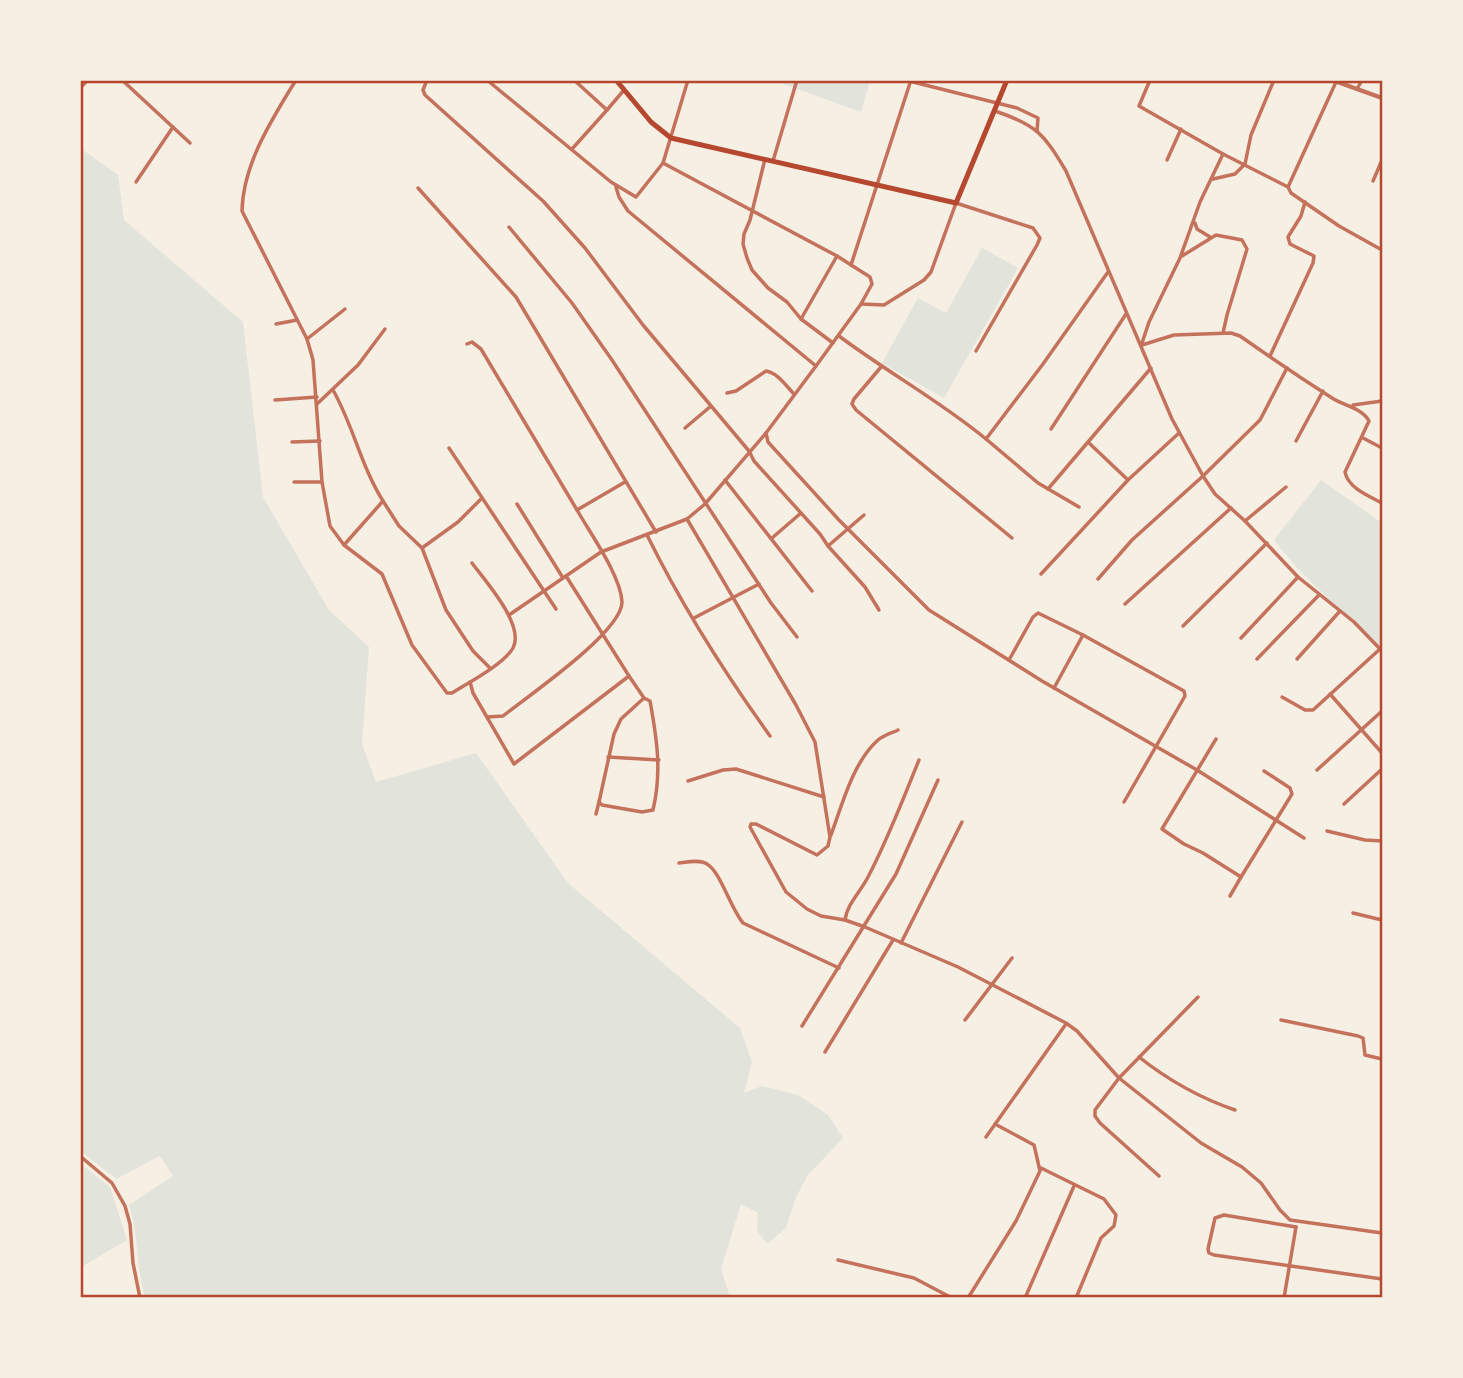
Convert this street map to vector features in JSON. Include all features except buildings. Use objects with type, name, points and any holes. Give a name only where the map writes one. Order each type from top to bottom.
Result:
[{"type":"main road","points":[[616,80],[651,122],[671,138],[956,203],[1007,80]]},
{"type":"street","points":[[80,88],[88,80]]},
{"type":"street","points":[[122,80],[190,143]]},
{"type":"street","points":[[296,80],[264,135],[242,199],[242,211],[307,340],[313,360],[321,482],[330,526],[344,545],[382,574],[412,645],[447,694],[490,668],[512,649],[516,640],[515,628],[509,615],[472,563]]},
{"type":"street","points":[[427,80],[422,90],[425,95],[542,201],[585,248],[643,325],[749,451],[754,461],[858,579],[879,610]]},
{"type":"street","points":[[487,80],[616,186],[636,197],[663,163],[688,80]]},
{"type":"street","points":[[574,80],[607,110]]},
{"type":"street","points":[[774,161],[797,80]]},
{"type":"street","points":[[905,80],[1017,108],[1038,118],[1037,131]]},
{"type":"street","points":[[1150,80],[1139,106],[1288,187],[1291,193],[1339,226],[1382,250]]},
{"type":"street","points":[[1213,178],[1235,174],[1245,164],[1251,135],[1274,80]]},
{"type":"street","points":[[1357,89],[1362,80]]},
{"type":"street","points":[[851,265],[911,81]]},
{"type":"street","points":[[1288,187],[1334,81],[1382,98]]},
{"type":"street","points":[[572,149],[624,90]]},
{"type":"street","points":[[995,111],[1016,118],[1037,131],[1066,172],[1179,433],[1215,494],[1245,521],[1298,577],[1340,611],[1381,650],[1313,710],[1309,711],[1282,697]]},
{"type":"street","points":[[136,182],[173,127]]},
{"type":"street","points":[[1167,160],[1181,129]]},
{"type":"street","points":[[1142,345],[1149,322],[1180,258],[1200,202],[1223,154]]},
{"type":"street","points":[[765,159],[743,244],[752,270],[768,288],[788,302],[801,320],[833,344]]},
{"type":"street","points":[[1373,181],[1382,160]]},
{"type":"street","points":[[509,615],[601,552],[687,519],[705,504],[766,433],[839,336],[872,284],[870,277],[836,256],[663,163]]},
{"type":"street","points":[[616,186],[628,211],[816,366]]},
{"type":"street","points":[[418,188],[516,298],[656,532]]},
{"type":"street","points":[[1270,357],[1313,263],[1314,256],[1290,244],[1288,237],[1301,216],[1305,202]]},
{"type":"street","points":[[861,304],[884,304],[924,280],[931,272],[956,203],[1034,228],[1040,238],[976,351]]},
{"type":"street","points":[[1194,221],[1196,229],[1210,237]]},
{"type":"street","points":[[509,227],[572,303],[797,637]]},
{"type":"street","points":[[1180,258],[1210,237],[1223,235],[1242,240],[1247,249],[1223,333]]},
{"type":"street","points":[[801,320],[836,256]]},
{"type":"street","points":[[986,439],[1108,271]]},
{"type":"street","points":[[307,340],[345,309]]},
{"type":"street","points":[[1051,429],[1126,314]]},
{"type":"street","points":[[276,324],[297,320]]},
{"type":"street","points":[[317,404],[358,365],[385,329]]},
{"type":"street","points":[[1142,345],[1174,335],[1223,333],[1240,336],[1340,402],[1368,417],[1369,425],[1345,472],[1350,484],[1382,503]]},
{"type":"street","points":[[839,336],[881,367],[955,413],[1030,476],[1079,506]]},
{"type":"street","points":[[467,344],[472,342],[481,349],[601,552],[617,584],[622,602],[620,614],[603,636],[503,716],[487,717]]},
{"type":"street","points":[[881,367],[854,399],[852,404],[856,410],[1012,538]]},
{"type":"street","points":[[1048,489],[1151,368]]},
{"type":"street","points":[[1098,579],[1132,540],[1260,420],[1287,368]]},
{"type":"street","points":[[727,393],[736,391],[766,371],[779,378],[794,394]]},
{"type":"street","points":[[333,390],[347,415],[383,501],[399,526],[422,548],[446,610],[473,650],[490,668]]},
{"type":"street","points":[[1296,441],[1323,391]]},
{"type":"street","points":[[275,400],[317,397]]},
{"type":"street","points":[[1351,406],[1382,401]]},
{"type":"street","points":[[685,428],[711,406]]},
{"type":"street","points":[[766,433],[768,442],[847,529],[929,611],[1054,688],[1197,770],[1304,838]]},
{"type":"street","points":[[1041,574],[1128,480],[1179,433]]},
{"type":"street","points":[[1363,438],[1382,448]]},
{"type":"street","points":[[292,442],[320,441]]},
{"type":"street","points":[[1089,442],[1128,480]]},
{"type":"street","points":[[449,448],[556,609]]},
{"type":"street","points":[[726,480],[812,591]]},
{"type":"street","points":[[294,482],[321,482]]},
{"type":"street","points":[[577,510],[625,482]]},
{"type":"street","points":[[1245,521],[1286,487]]},
{"type":"street","points":[[422,548],[441,537],[482,498]]},
{"type":"street","points":[[344,545],[383,501]]},
{"type":"street","points":[[517,504],[629,676],[644,698],[650,701],[659,760],[653,810],[642,812],[611,807],[599,802]]},
{"type":"street","points":[[1125,604],[1231,508]]},
{"type":"street","points":[[772,538],[801,513]]},
{"type":"street","points":[[828,547],[864,515]]},
{"type":"street","points":[[687,519],[815,742],[830,838]]},
{"type":"street","points":[[647,535],[669,580],[713,653],[769,736]]},
{"type":"street","points":[[1183,626],[1267,543]]},
{"type":"street","points":[[1241,638],[1298,577]]},
{"type":"street","points":[[694,618],[759,584]]},
{"type":"street","points":[[1257,659],[1319,595]]},
{"type":"street","points":[[1297,659],[1340,611]]},
{"type":"street","points":[[1009,660],[1033,617],[1038,613],[1184,691],[1185,696],[1124,802]]},
{"type":"street","points":[[1054,688],[1083,635]]},
{"type":"street","points":[[470,682],[473,693],[514,764],[629,676]]},
{"type":"street","points":[[1330,694],[1382,753]]},
{"type":"street","points":[[596,814],[614,734],[621,719],[644,698]]},
{"type":"street","points":[[1317,770],[1382,711]]},
{"type":"street","points":[[898,730],[880,738],[870,749],[851,785],[828,846],[817,855],[756,824],[751,824],[750,827],[786,892],[796,902],[821,916],[865,927],[991,984],[1066,1023],[1077,1031],[1119,1078],[1201,1143],[1242,1167],[1261,1184],[1285,1216],[1297,1222],[1382,1233]]},
{"type":"street","points":[[1216,739],[1162,829],[1241,877]]},
{"type":"street","points":[[608,757],[659,760]]},
{"type":"street","points":[[845,920],[846,910],[869,874],[919,760]]},
{"type":"street","points":[[688,781],[723,770],[736,769],[824,797]]},
{"type":"street","points":[[1344,804],[1382,769]]},
{"type":"street","points":[[1230,896],[1292,790],[1264,771]]},
{"type":"street","points":[[802,1026],[896,874],[938,780]]},
{"type":"street","points":[[901,943],[962,822]]},
{"type":"street","points":[[1327,831],[1382,841]]},
{"type":"street","points":[[679,863],[700,861],[708,864],[743,923],[839,968]]},
{"type":"street","points":[[1353,913],[1382,920]]},
{"type":"street","points":[[825,1052],[893,940]]},
{"type":"street","points":[[965,1020],[1012,958]]},
{"type":"street","points":[[1159,1176],[1100,1123],[1095,1110],[1119,1078],[1198,997]]},
{"type":"street","points":[[1281,1020],[1359,1036],[1363,1038],[1365,1055],[1382,1059]]},
{"type":"street","points":[[986,1137],[1066,1023]]},
{"type":"street","points":[[1139,1057],[1160,1074],[1206,1100],[1235,1110]]},
{"type":"street","points":[[968,1297],[1016,1221],[1041,1168],[1034,1145],[995,1124]]},
{"type":"street","points":[[80,1156],[113,1183],[125,1206],[140,1297]]},
{"type":"street","points":[[1041,1168],[1104,1199],[1112,1207],[1117,1220],[1101,1238],[1076,1297]]},
{"type":"street","points":[[1025,1297],[1074,1186]]},
{"type":"street","points":[[1296,1227],[1217,1216],[1209,1253],[1382,1279]]},
{"type":"street","points":[[1284,1297],[1297,1222]]},
{"type":"street","points":[[838,1260],[914,1278],[951,1297]]},
{"type":"shaded area","points":[[775,81],[870,81],[861,112]]},
{"type":"shaded area","points":[[80,148],[118,175],[124,220],[243,322],[263,497],[329,610],[369,647],[362,744],[376,782],[476,753],[568,883],[740,1028],[752,1062],[744,1093],[762,1086],[798,1095],[828,1115],[843,1138],[808,1175],[796,1197],[786,1228],[767,1244],[757,1231],[758,1213],[741,1204],[721,1269],[730,1297],[145,1297],[129,1205],[173,1176],[160,1156],[116,1179],[81,1151]]},
{"type":"shaded area","points":[[982,248],[1018,268],[944,398],[882,363],[918,298],[946,313]]},
{"type":"shaded area","points":[[1321,480],[1382,523],[1382,651],[1298,569],[1274,540]]},
{"type":"shaded area","points":[[81,1164],[110,1187],[127,1240],[81,1267]]}]
